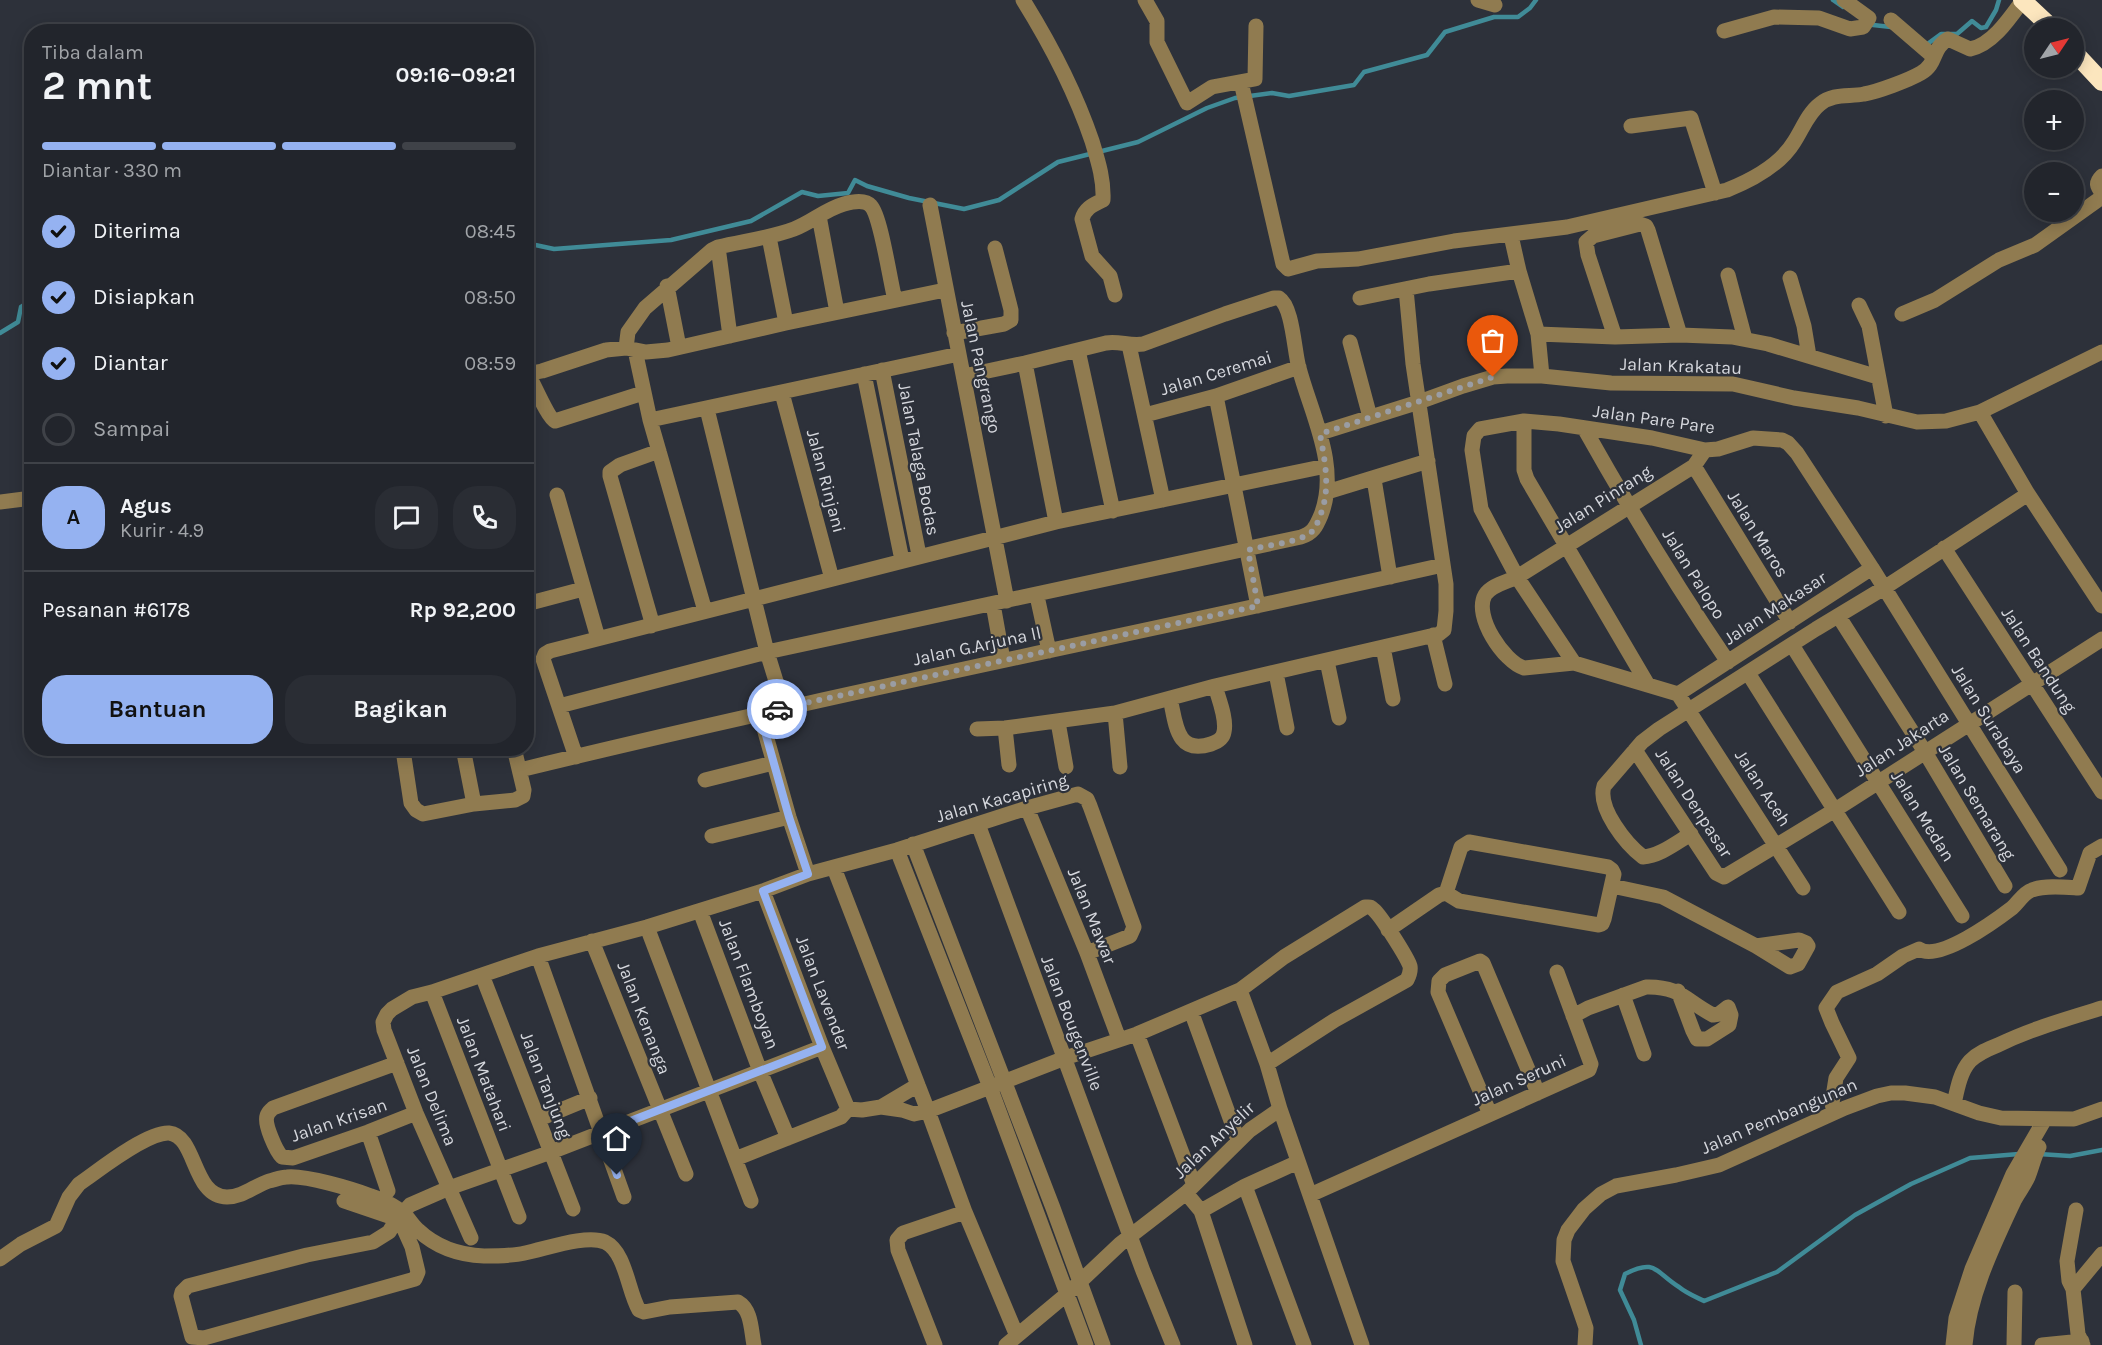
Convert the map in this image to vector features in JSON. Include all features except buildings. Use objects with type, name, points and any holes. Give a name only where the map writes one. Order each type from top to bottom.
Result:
[{"type":"highway","points":[[2022,0],[2041,18]]},
{"type":"highway","points":[[2084,63],[2102,82]]},
{"type":"street","points":[[1023,0],[1061,65],[1082,111],[1100,167],[1104,187],[1103,200],[1089,207],[1083,213],[1082,219],[1092,256],[1110,276],[1115,295]]},
{"type":"street","points":[[1145,0],[1157,21],[1157,42],[1185,102],[1190,102],[1212,87],[1252,81],[1256,78],[1256,26]]},
{"type":"street","points":[[1478,0],[1495,5]]},
{"type":"street","points":[[1724,32],[1774,17],[1819,18],[1850,30],[1863,27],[1869,18],[1844,0]]},
{"type":"street","points":[[1241,82],[1281,258],[1286,269],[1317,261],[1358,259],[1443,243],[1567,227],[1715,193],[1743,183],[1785,156],[1809,117],[1821,103],[1835,96],[1866,94],[1920,74],[1933,64],[1939,46],[1948,39],[1970,49],[1980,46],[2005,23],[2022,0]]},
{"type":"street","points":[[1891,20],[1934,57]]},
{"type":"street","points":[[1632,126],[1691,118],[1715,193]]},
{"type":"street","points":[[1902,314],[1935,300],[1999,261],[2035,245],[2102,195],[2097,182],[2102,176]]},
{"type":"street","points":[[705,610],[630,349],[628,332],[638,316],[667,286],[704,255],[718,247],[768,237],[796,228],[843,204],[852,202],[866,203],[871,206],[880,232],[895,300]]},
{"type":"street","name":"Jalan Pangrango","points":[[930,205],[995,537],[1003,660]]},
{"type":"street","points":[[819,216],[837,312]]},
{"type":"street","points":[[1615,337],[1586,243],[1593,236],[1640,224],[1646,226],[1648,230],[1680,336]]},
{"type":"street","points":[[768,237],[786,322]]},
{"type":"street","points":[[1512,240],[1538,334],[1542,376]]},
{"type":"street","points":[[718,247],[730,336]]},
{"type":"street","points":[[954,333],[1004,324],[1011,320],[1011,310],[995,248]]},
{"type":"street","points":[[1360,298],[1446,281],[1519,271]]},
{"type":"street","points":[[1728,275],[1745,339]]},
{"type":"street","points":[[1790,278],[1804,326],[1809,356]]},
{"type":"street","points":[[667,286],[679,347]]},
{"type":"street","points":[[534,373],[606,350],[630,349],[652,352],[945,290]]},
{"type":"street","points":[[977,729],[1058,722],[1115,713],[1433,635],[1444,630],[1447,597],[1419,402],[1406,290]]},
{"type":"street","points":[[559,706],[767,652],[1248,550],[1309,534],[1318,524],[1327,492],[1326,466],[1320,434],[1299,367],[1287,307],[1279,298],[1225,314],[1148,343],[1129,345],[1106,343],[964,376]]},
{"type":"street","points":[[1859,305],[1869,326],[1886,416]]},
{"type":"street","points":[[1538,334],[1615,337],[1722,336],[1745,339],[1878,377]]},
{"type":"street","points":[[1350,342],[1370,417]]},
{"type":"street","points":[[1129,345],[1163,500]]},
{"type":"street","points":[[1078,350],[1113,511]]},
{"type":"street","name":"Jalan Krakatau","points":[[1320,434],[1493,377],[1542,376],[1611,383],[1733,384],[1794,398],[1857,408],[1886,416],[1934,423],[1964,418],[1980,412],[2102,352]]},
{"type":"street","points":[[650,420],[959,354]]},
{"type":"street","points":[[1025,363],[1056,522]]},
{"type":"street","name":"Jalan Ceremai","points":[[1145,415],[1216,396],[1299,367]]},
{"type":"street","name":"Jalan Talaga Bodas","points":[[882,370],[919,555]]},
{"type":"street","points":[[864,374],[902,560]]},
{"type":"street","points":[[534,388],[548,416],[555,421],[643,393]]},
{"type":"street","name":"Jalan Rinjani","points":[[783,393],[832,579]]},
{"type":"street","points":[[1216,396],[1258,606]]},
{"type":"street","points":[[707,409],[767,652],[784,707]]},
{"type":"street","points":[[1980,412],[2028,494],[2102,606]]},
{"type":"street","points":[[1524,421],[1524,470],[1527,479],[1648,685]]},
{"type":"street","name":"Jalan Pare Pare","points":[[1517,577],[1481,509],[1472,450],[1474,436],[1477,432],[1486,427],[1524,421],[1652,438],[1706,450],[1718,449],[1753,438],[1782,440],[1797,453],[1872,567]]},
{"type":"street","name":"Jalan Palopo","points":[[1584,428],[1628,507],[1728,663]]},
{"type":"street","name":"Jalan Pinrang","points":[[1574,663],[1524,668],[1513,662],[1500,647],[1486,624],[1481,605],[1484,597],[1492,588],[1517,577],[1694,466],[1706,450]]},
{"type":"street","points":[[651,626],[651,619],[610,472],[616,467],[660,451]]},
{"type":"street","points":[[883,460],[900,456]]},
{"type":"street","points":[[1327,492],[1428,461]]},
{"type":"street","points":[[576,757],[543,659],[544,654],[550,651],[919,555],[1056,522],[1326,466]]},
{"type":"street","name":"Jalan Maros","points":[[1694,466],[1790,622]]},
{"type":"street","points":[[1374,479],[1390,577]]},
{"type":"street","points":[[1691,834],[1645,858],[1639,854],[1609,816],[1601,794],[1604,786],[1642,742],[2028,494]]},
{"type":"street","points":[[557,495],[598,638]]},
{"type":"street","points":[[0,502],[24,499]]},
{"type":"street","name":"Jalan Bandung","points":[[1944,548],[2102,792]]},
{"type":"street","name":"Jalan G.Arjuna ll","points":[[520,770],[784,707],[1443,565]]},
{"type":"street","points":[[1872,567],[1884,588]]},
{"type":"street","name":"Jalan Makasar","points":[[1678,694],[1872,567]]},
{"type":"street","points":[[1517,577],[1574,663],[1678,694],[1690,710]]},
{"type":"street","name":"Jalan Surabaya","points":[[1884,588],[2060,870]]},
{"type":"street","points":[[534,602],[583,589]]},
{"type":"street","points":[[1036,596],[1049,651]]},
{"type":"street","name":"Jalan Semarang","points":[[1839,617],[1925,752],[2006,886]]},
{"type":"street","points":[[1433,635],[1445,684]]},
{"type":"street","name":"Jalan Jakarta","points":[[1721,876],[1731,874],[1835,810],[2102,639]]},
{"type":"street","name":"Jalan Medan","points":[[1792,645],[1962,916]]},
{"type":"street","points":[[1383,647],[1393,699]]},
{"type":"street","points":[[1327,661],[1339,718]]},
{"type":"street","points":[[1276,673],[1287,728]]},
{"type":"street","points":[[1748,673],[1899,912]]},
{"type":"street","points":[[1170,698],[1182,741],[1193,747],[1209,745],[1219,740],[1225,725],[1215,687]]},
{"type":"street","name":"Jalan Aceh","points":[[1690,710],[1803,888]]},
{"type":"street","points":[[1115,713],[1120,767]]},
{"type":"street","points":[[760,714],[789,817],[808,874]]},
{"type":"street","points":[[1058,722],[1066,767]]},
{"type":"street","points":[[1005,728],[1009,765]]},
{"type":"street","name":"Jalan Denpasar","points":[[1635,750],[1716,873],[1721,876]]},
{"type":"street","points":[[404,756],[411,803],[416,810],[426,814],[474,804],[515,800],[523,796],[525,790],[516,756]]},
{"type":"street","points":[[465,756],[474,804]]},
{"type":"street","points":[[705,780],[773,763]]},
{"type":"street","name":"Jalan Kacapiring","points":[[432,992],[538,956],[647,927],[763,891],[808,874],[897,850],[1078,794],[1087,799],[1090,806],[1134,927],[1130,936],[1087,953]]},
{"type":"street","name":"Jalan Mawar","points":[[1027,808],[1087,953],[1119,1039]]},
{"type":"street","points":[[712,836],[789,817]]},
{"type":"street","name":"Jalan Bougenville","points":[[978,824],[1143,1271],[1173,1345]]},
{"type":"street","points":[[1388,930],[1439,894],[1446,893],[1459,901],[1599,925],[1604,920],[1614,874],[1608,867],[1469,842],[1461,847],[1446,893]]},
{"type":"street","points":[[913,844],[939,935]]},
{"type":"street","points":[[1834,1113],[1832,1103],[1836,1078],[1849,1058],[1826,1008],[1837,992],[1876,974],[1903,956],[1919,949],[1928,952],[1960,943],[2010,909],[2022,899],[2025,893],[2035,888],[2078,888],[2090,853],[2102,846]]},
{"type":"street","points":[[897,850],[939,935],[1024,1154],[1053,1208],[1103,1345]]},
{"type":"street","points":[[834,868],[928,1111],[1012,1341]]},
{"type":"street","points":[[1612,886],[1663,897],[1756,946]]},
{"type":"street","name":"Jalan Lavender","points":[[763,891],[848,1109]]},
{"type":"street","points":[[735,1160],[841,1117],[848,1109],[862,1110],[881,1107],[914,1114],[928,1111],[1065,1058],[1137,1034],[1240,990],[1284,957],[1365,907],[1370,907],[1388,930],[1410,966],[1407,980],[1335,1020],[1267,1064]]},
{"type":"street","name":"Jalan Flamboyan","points":[[700,911],[760,1071],[788,1138]]},
{"type":"street","points":[[647,927],[751,1201]]},
{"type":"street","name":"Jalan Kenanga","points":[[592,940],[686,1174]]},
{"type":"street","points":[[538,956],[624,1197]]},
{"type":"street","points":[[1490,1114],[1438,992],[1439,981],[1450,973],[1480,961],[1484,963],[1538,1093]]},
{"type":"street","points":[[1557,972],[1573,1016],[1588,1008],[1646,987],[1655,986],[1678,991]]},
{"type":"street","name":"Jalan Tanjung","points":[[482,975],[573,1209]]},
{"type":"street","name":"Jalan Anyelir","points":[[1012,1341],[1068,1294],[1131,1235],[1193,1199],[1238,1140],[1265,1117],[1284,1119],[1240,990]]},
{"type":"street","name":"Jalan Delima","points":[[432,992],[406,1000],[392,1009],[383,1022],[384,1030],[416,1113],[471,1238]]},
{"type":"street","name":"Jalan Matahari","points":[[432,992],[519,1217]]},
{"type":"street","points":[[1623,995],[1644,1054]]},
{"type":"street","points":[[1954,1104],[1962,1074],[1968,1063],[1978,1054],[2027,1031],[2102,1008]]},
{"type":"street","points":[[1191,1011],[1238,1140]]},
{"type":"street","name":"Jalan Seruni","points":[[1310,1195],[1589,1070],[1591,1068],[1573,1016]]},
{"type":"street","points":[[1137,1034],[1245,1345]]},
{"type":"street","points":[[400,1215],[412,1247],[418,1272],[413,1281],[204,1338],[192,1337],[181,1296],[188,1286],[307,1255],[373,1242],[389,1232],[400,1215],[410,1205],[449,1188],[551,1152],[822,1047]]},
{"type":"street","name":"Jalan Krisan","points":[[397,1063],[273,1108],[267,1116],[275,1148],[286,1158],[293,1158],[416,1113]]},
{"type":"street","points":[[881,1107],[918,1085]]},
{"type":"street","name":"Jalan Pembangunan","points":[[1585,1345],[1586,1328],[1563,1261],[1563,1250],[1568,1230],[1584,1209],[1616,1186],[1719,1165],[1862,1101],[1891,1093],[1923,1094],[1990,1116],[2074,1119],[2102,1109]]},
{"type":"street","points":[[539,1119],[590,1098]]},
{"type":"street","points":[[1284,1119],[1362,1345]]},
{"type":"street","points":[[1953,1345],[1956,1318],[1965,1285],[2013,1174],[2027,1160],[2049,1119]]},
{"type":"street","points":[[368,1132],[388,1191]]},
{"type":"street","points":[[0,1259],[21,1244],[56,1226],[69,1197],[79,1184],[149,1137],[166,1133],[179,1137],[207,1187],[221,1196],[238,1195],[268,1182],[294,1177],[371,1196],[400,1215],[433,1242],[448,1249],[479,1255],[523,1253],[584,1240],[603,1241],[612,1246],[618,1254],[639,1310],[644,1312],[670,1307],[738,1302],[748,1314],[754,1345]]},
{"type":"street","points":[[1024,1154],[1038,1215],[1086,1345]]},
{"type":"street","points":[[1965,1345],[1968,1322],[1979,1282],[2028,1176],[2027,1160]]},
{"type":"street","points":[[1193,1199],[1245,1186],[1298,1162]]},
{"type":"street","points":[[1245,1186],[1304,1345]]},
{"type":"street","points":[[344,1201],[400,1215]]},
{"type":"street","points":[[1038,1215],[1053,1208]]},
{"type":"street","points":[[2042,1345],[2083,1343],[2078,1334],[2067,1261],[2076,1210]]},
{"type":"street","points":[[934,1345],[898,1250],[897,1240],[903,1233],[965,1212]]},
{"type":"street","points":[[2073,1289],[2102,1254]]},
{"type":"street","points":[[2014,1345],[2015,1292]]},
{"type":"waterway","points":[[534,245],[554,249],[671,240],[751,221],[802,192],[818,196],[848,193],[855,180],[867,186],[909,198],[964,209],[999,200],[1058,162],[1138,142],[1207,108],[1235,98],[1272,93],[1289,96],[1354,85],[1364,72],[1427,55],[1445,32],[1494,17],[1518,17],[1536,0]]},
{"type":"waterway","points":[[1833,0],[1843,7]]},
{"type":"waterway","points":[[1924,43],[1926,45],[1941,34],[1957,34],[1972,21],[1981,28],[1986,27],[1999,0]]},
{"type":"waterway","points":[[1873,25],[1891,27]]},
{"type":"waterway","points":[[0,333],[18,322],[21,307],[24,305]]},
{"type":"waterway","points":[[2039,1154],[2070,1156],[2102,1150]]},
{"type":"waterway","points":[[1641,1345],[1634,1320],[1620,1290],[1625,1274],[1643,1267],[1655,1269],[1685,1291],[1704,1301],[1777,1272],[1855,1215],[1911,1184],[1970,1158],[2019,1154]]},
{"type":"way so far","points":[[777,709],[1258,606],[1248,550],[1301,537],[1309,534],[1318,524],[1327,492],[1326,466],[1320,434],[1493,377]]},
{"type":"route","points":[[617,1175],[602,1132],[822,1047],[763,891],[808,874],[789,817],[760,714],[777,709]]}]
